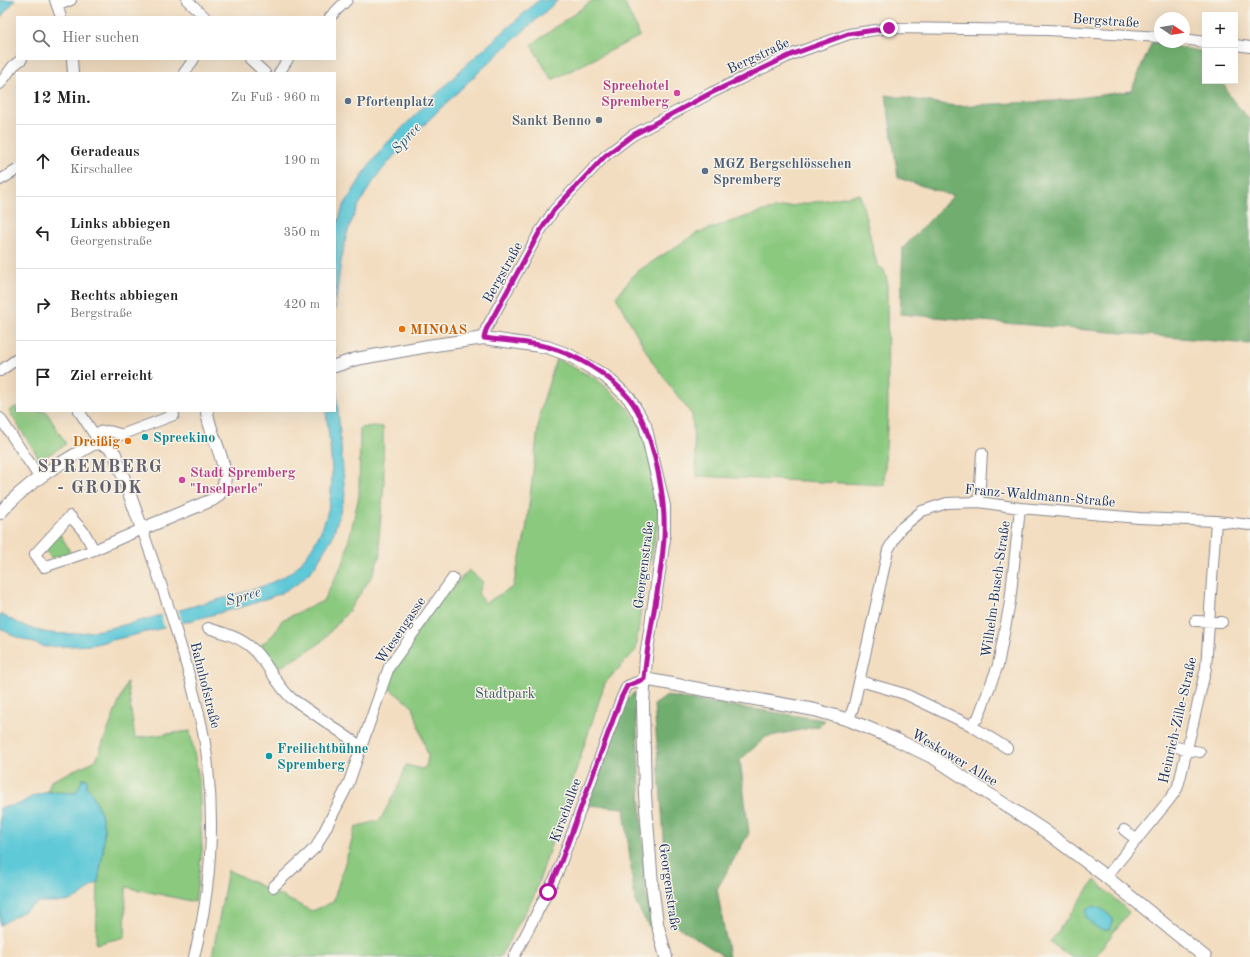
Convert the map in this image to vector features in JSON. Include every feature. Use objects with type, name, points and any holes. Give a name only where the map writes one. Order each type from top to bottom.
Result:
[{"type":"main road","name":"Georgenstraße","points":[[336,366],[356,360],[428,346],[484,338],[547,347],[569,355],[605,376],[629,398],[645,425],[664,506],[664,539],[644,679],[645,795],[652,885],[657,923],[666,957]]},
{"type":"main road","points":[[142,529],[212,500],[221,493],[225,483],[225,472],[209,423],[207,412]]},
{"type":"main road","name":"Bahnhofstraße","points":[[39,477],[94,444],[99,443],[106,445],[114,454],[142,529]]},
{"type":"main road","points":[[0,514],[14,498],[39,477]]},
{"type":"main road","name":"Weskower Allee","points":[[644,679],[815,710],[849,720],[897,740],[934,758],[1046,832],[1106,877],[1205,957]]},
{"type":"street","points":[[61,16],[56,3],[71,0]]},
{"type":"street","points":[[187,0],[204,16]]},
{"type":"street","points":[[331,16],[347,0]]},
{"type":"street","name":"Bergstraße","points":[[484,338],[486,330],[539,233],[554,210],[605,156],[633,135],[653,124],[711,93],[793,54],[848,34],[889,28],[1048,30],[1154,37]]},
{"type":"street","points":[[1190,40],[1202,42]]},
{"type":"street","points":[[1238,45],[1250,47]]},
{"type":"street","points":[[0,84],[13,66],[21,60]]},
{"type":"street","points":[[72,60],[73,72]]},
{"type":"street","points":[[185,72],[193,60]]},
{"type":"street","points":[[251,60],[264,72]]},
{"type":"street","points":[[280,72],[287,60]]},
{"type":"street","points":[[0,180],[16,171]]},
{"type":"street","points":[[0,371],[16,360]]},
{"type":"street","points":[[80,412],[94,434],[104,430],[121,435],[174,415],[172,412]]},
{"type":"street","points":[[0,418],[39,477]]},
{"type":"street","points":[[979,502],[982,452]]},
{"type":"street","name":"Franz-Waldmann-Straße","points":[[849,720],[860,681],[888,550],[900,529],[922,511],[947,503],[979,502],[1020,508],[1139,518],[1216,521],[1250,525]]},
{"type":"street","name":"Wilhelm-Busch-Straße","points":[[970,724],[978,718],[998,665],[1010,602],[1020,508]]},
{"type":"street","points":[[94,550],[84,532],[70,516],[35,554],[44,567],[94,550],[142,529]]},
{"type":"street","name":"Heinrich-Zille-Straße","points":[[1106,877],[1177,789],[1206,668],[1216,521]]},
{"type":"street","name":"Bahnhofstraße","points":[[142,529],[164,589],[182,649],[200,719],[208,767],[212,814],[209,879],[202,927],[194,957]]},
{"type":"street","name":"Wiesengasse","points":[[273,887],[316,847],[348,785],[389,667],[453,578]]},
{"type":"street","points":[[1195,621],[1222,622]]},
{"type":"street","points":[[208,628],[238,638],[253,649],[286,693],[362,747]]},
{"type":"street","name":"Kirschallee","points":[[514,957],[557,874],[621,698],[627,686],[644,679]]},
{"type":"street","points":[[860,681],[905,694],[970,724],[1007,748]]},
{"type":"street","points":[[1176,747],[1200,752]]},
{"type":"street","points":[[1124,830],[1137,840]]},
{"type":"green space","points":[[593,0],[623,0],[640,36],[552,80],[531,45]]},
{"type":"green space","points":[[1152,42],[1154,42],[1154,48],[1184,48],[1202,51],[1202,84],[1224,84],[1231,98],[1250,120],[1250,344],[900,314],[903,248],[953,196],[898,178],[886,95],[955,106],[1054,101],[1131,91]]},
{"type":"green space","points":[[860,194],[877,265],[884,270],[887,280],[888,409],[884,485],[697,476],[692,415],[653,363],[616,297],[635,273],[697,233],[763,211]]},
{"type":"green space","name":"Stadtpark","points":[[556,359],[597,379],[626,406],[640,425],[658,492],[659,518],[642,601],[636,650],[605,683],[534,896],[500,957],[212,957],[228,870],[312,911],[333,902],[356,827],[380,820],[399,785],[406,765],[422,769],[426,766],[428,756],[413,707],[385,685],[391,667],[448,588],[453,587],[469,570],[483,582],[478,593],[485,603],[513,587],[526,531],[540,412]]},
{"type":"green space","points":[[16,407],[16,412],[47,412],[66,444],[40,460],[9,411]]},
{"type":"green space","points":[[373,426],[383,427],[384,483],[379,538],[381,553],[372,576],[347,613],[319,644],[274,671],[260,646],[274,634],[282,620],[323,601],[344,561],[359,496],[360,428]]},
{"type":"green space","points":[[60,534],[70,551],[69,553],[51,558],[45,549],[57,535]]},
{"type":"green space","points":[[127,682],[135,738],[190,731],[199,779],[202,850],[195,902],[126,887],[125,937],[96,944],[98,882],[103,851],[104,829],[101,814],[91,791],[86,786],[88,780],[84,778],[76,793],[47,792],[51,781],[96,760]]},
{"type":"green space","points":[[635,692],[645,888],[656,939],[635,902],[624,808],[587,805],[626,700]]},
{"type":"green space","points":[[667,696],[825,720],[820,726],[766,737],[740,760],[749,833],[717,889],[729,957],[725,957],[672,923],[667,879],[654,705]]},
{"type":"green space","points":[[1095,880],[1129,912],[1095,957],[1071,957],[1050,942]]},
{"type":"water","points":[[0,0],[15,0],[0,18]]},
{"type":"water","name":"Spree","points":[[539,0],[558,0],[442,107],[400,149],[374,180],[354,215],[347,234],[341,262],[336,303],[336,228],[343,207],[368,167],[386,144],[465,66]]},
{"type":"water","name":"Spree","points":[[336,385],[345,496],[332,538],[313,569],[297,584],[279,594],[249,605],[91,645],[45,647],[14,636],[0,628],[0,614],[24,626],[44,632],[66,634],[101,630],[137,622],[240,594],[278,580],[293,571],[304,558],[314,545],[324,525],[331,493],[332,477],[326,412],[336,412]]},
{"type":"water","points":[[83,778],[88,780],[86,786],[91,791],[101,814],[104,829],[103,851],[98,882],[79,897],[66,902],[39,902],[0,925],[0,808],[20,804],[33,796],[47,792],[76,793]]},
{"type":"water","points":[[1092,906],[1102,909],[1113,919],[1111,928],[1107,930],[1101,929],[1086,918],[1086,911]]},
{"type":"pier","points":[[178,608],[183,625],[165,630],[160,613]]},
{"type":"place","name":"Spreehotel Spremberg","points":[[677,93]]},
{"type":"place","name":"Pfortenplatz","points":[[348,101]]},
{"type":"place","name":"Sankt Benno","points":[[599,120]]},
{"type":"place","name":"MGZ Bergschlösschen Spremberg","points":[[705,171]]},
{"type":"place","name":"MINOAS","points":[[402,329]]},
{"type":"place","name":"Spreekino","points":[[145,437]]},
{"type":"place","name":"Dreißig","points":[[128,441]]},
{"type":"place","name":"Stadt Spremberg \"Inselperle\"","points":[[182,480]]},
{"type":"place","name":"Freilichtbühne Spremberg","points":[[269,756]]},
{"type":"district","name":"SPREMBERG - GRODK","points":[[100,476]]},
{"type":"route","points":[[548,892],[557,874],[621,698],[627,686],[644,679],[664,539],[664,506],[653,453],[645,425],[629,398],[605,376],[569,355],[547,347],[484,338],[486,330],[539,233],[554,210],[605,156],[633,135],[711,93],[793,54],[848,34],[889,28]]}]
